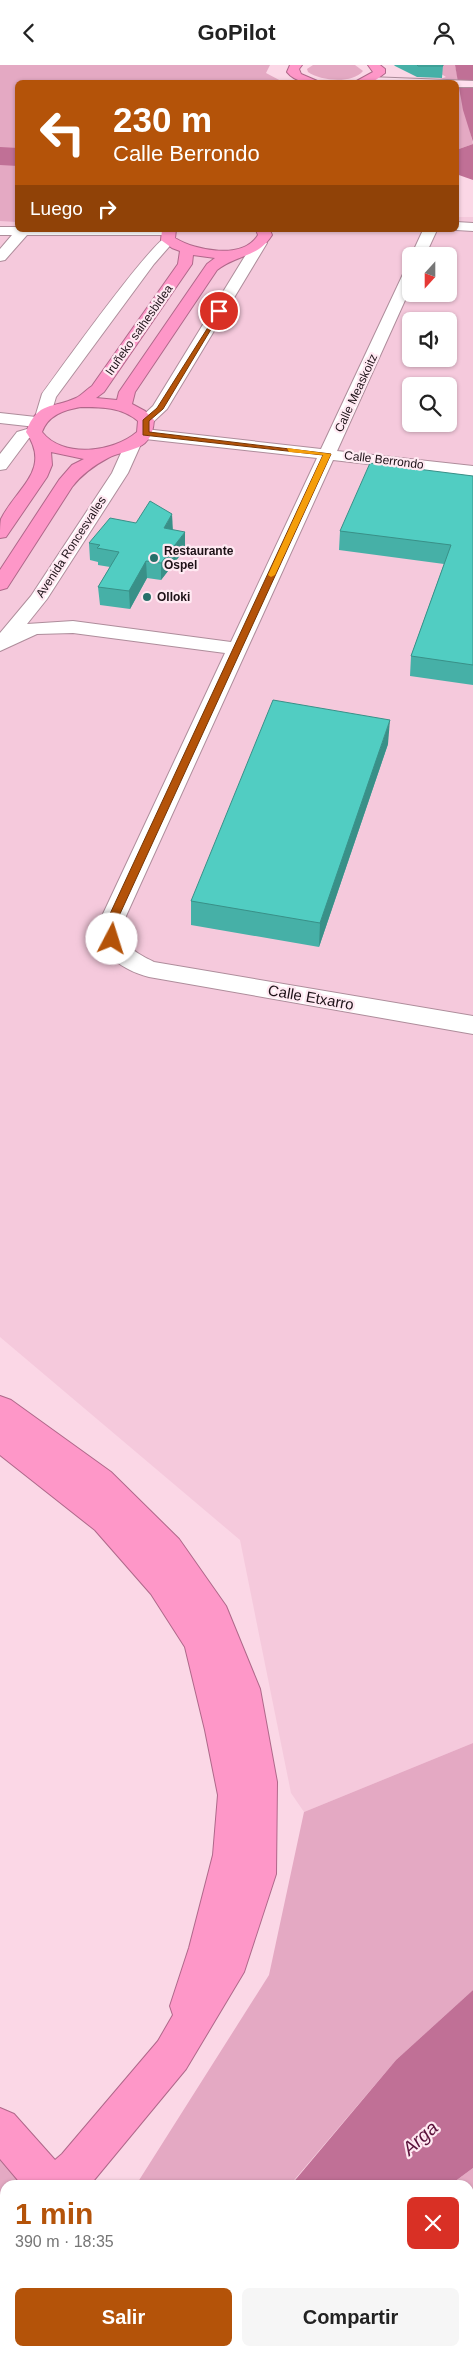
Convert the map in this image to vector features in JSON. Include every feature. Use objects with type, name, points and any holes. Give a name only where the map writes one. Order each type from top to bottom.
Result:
[{"type":"highway","points":[[295,66],[293,72],[297,77],[306,80]]},
{"type":"highway","points":[[367,80],[379,73],[376,67]]},
{"type":"highway","name":"Iruñeko saihesbidea","points":[[124,406],[127,392],[212,267],[222,259],[239,252],[263,233]]},
{"type":"highway","points":[[168,234],[175,246],[187,251],[222,254],[239,252]]},
{"type":"highway","name":"Iruñeko saihesbidea","points":[[81,402],[98,389],[185,264],[187,251]]},
{"type":"highway","points":[[0,585],[65,485],[78,469],[141,433],[138,412],[124,406],[81,402],[64,406],[39,427]]},
{"type":"highway","points":[[39,427],[59,450],[82,453],[107,452]]},
{"type":"highway","points":[[0,533],[39,477],[44,465],[39,427]]},
{"type":"highway","points":[[0,1409],[100,1483],[168,1549],[214,1617],[243,1689],[259,1782],[257,1874],[230,1958],[172,2055],[77,2169],[62,2180]]},
{"type":"highway","points":[[0,1437],[106,1519],[163,1583],[200,1642],[224,1730],[236,1795],[231,1855],[208,1949],[172,2055]]},
{"type":"highway","points":[[0,2128],[44,2180]]},
{"type":"main road","points":[[376,67],[434,80]]},
{"type":"main road","points":[[459,83],[473,84]]},
{"type":"street","points":[[459,226],[473,227]]},
{"type":"street","points":[[0,231],[15,232]]},
{"type":"street","points":[[0,257],[22,232],[168,234]]},
{"type":"street","points":[[422,247],[429,232]]},
{"type":"street","name":"Avenida Roncesvalles","points":[[2,643],[38,599],[120,473],[141,433],[164,402],[263,233]]},
{"type":"street","points":[[0,465],[23,435],[39,427],[48,397],[168,234]]},
{"type":"street","name":"Calle Measkoitz","points":[[150,969],[122,955],[116,947],[110,930],[114,916],[402,292]]},
{"type":"street","points":[[0,418],[39,427]]},
{"type":"street","name":"Calle Berrondo","points":[[141,433],[473,471]]},
{"type":"street","points":[[2,643],[34,628],[72,627],[237,649]]},
{"type":"street","name":"Calle Etxarro","points":[[150,969],[473,1025]]},
{"type":"shaded area","points":[[0,65],[270,65],[266,73],[279,80],[15,80],[15,222],[0,221]]},
{"type":"shaded area","points":[[313,65],[355,65],[363,71],[352,78],[336,80],[308,72],[307,69]]},
{"type":"shaded area","points":[[427,65],[455,65],[458,80],[437,80],[446,77]]},
{"type":"shaded area","points":[[459,83],[473,144],[459,149]]},
{"type":"shaded area","points":[[0,209],[15,209],[15,232],[459,232],[459,217],[473,217],[473,1743],[304,1812],[291,1793],[240,1540],[0,1337]]},
{"type":"shaded area","points":[[473,1743],[473,1990],[396,2060],[294,2180],[139,2180],[269,1975],[304,1812]]},
{"type":"shaded area","points":[[0,2128],[45,2180],[0,2180]]},
{"type":"shaded area","points":[[473,2168],[473,2180],[457,2180]]},
{"type":"water","points":[[455,65],[473,65],[473,142],[463,110]]},
{"type":"water","points":[[473,144],[473,180],[459,175],[459,149]]},
{"type":"water","name":"Arga","points":[[473,1990],[473,2168],[457,2180],[295,2180],[396,2060]]},
{"type":"building","points":[[443,65],[443,66],[418,66]]},
{"type":"building","points":[[370,463],[473,476],[473,665],[411,656],[451,545],[340,531]]},
{"type":"building","points":[[150,501],[172,514],[164,528],[185,532],[161,563],[146,561],[129,591],[98,587],[119,552],[97,548],[100,545],[89,543],[110,518],[136,523]]},
{"type":"building","points":[[273,700],[390,720],[320,923],[191,901]]},
{"type":"waterway","points":[[0,156],[15,157]]},
{"type":"slow traffic","points":[[271,575],[328,454],[289,450]]},
{"type":"place","name":"Restaurante Ospel","points":[[154,558]]},
{"type":"place","name":"Olloki","points":[[147,597]]},
{"type":"route","points":[[112,939],[110,930],[114,916],[328,454],[145,434],[146,420],[160,409],[219,311]]}]
